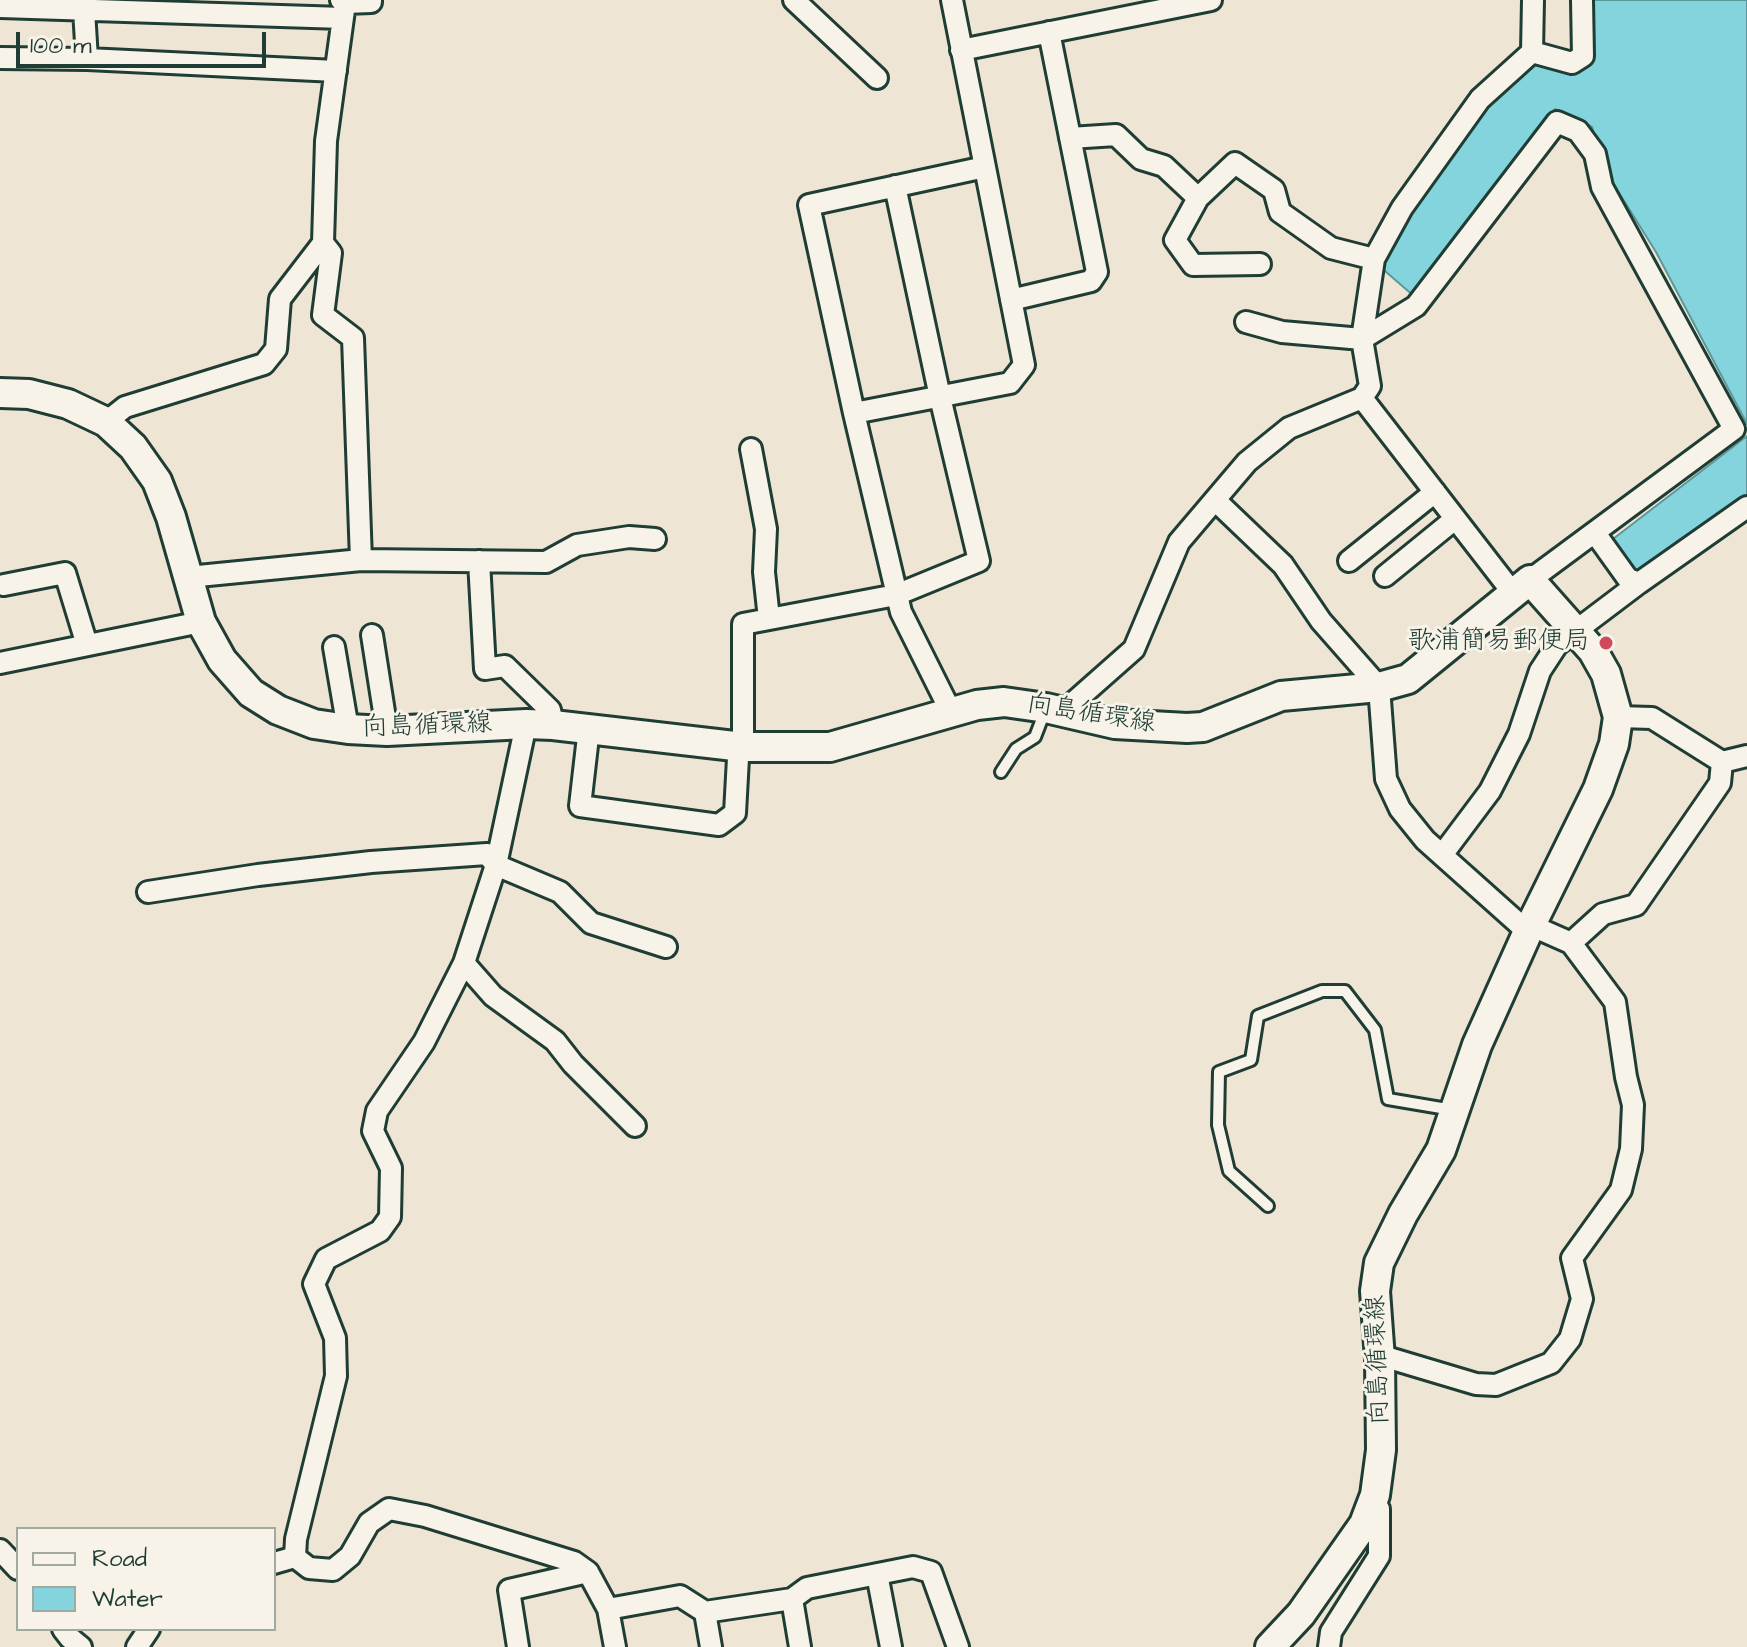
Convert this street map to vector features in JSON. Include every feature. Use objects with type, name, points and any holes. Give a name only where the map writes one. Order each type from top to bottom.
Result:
[{"type":"main road","name":"向島循環線","points":[[0,393],[29,394],[68,404],[106,422],[133,447],[157,481],[171,517],[201,622],[222,660],[251,693],[278,710],[314,724],[387,731],[539,724],[743,747],[830,747],[977,705],[1004,702],[1115,724],[1203,727],[1281,696],[1379,687],[1408,679],[1522,587],[1574,630],[1593,651],[1606,674],[1618,717],[1614,744],[1598,789],[1530,927],[1477,1045],[1441,1150],[1403,1214],[1379,1263],[1375,1291],[1380,1359],[1381,1450],[1371,1506],[1364,1524],[1301,1614],[1270,1647]]},
{"type":"street","points":[[794,0],[877,78]]},
{"type":"street","points":[[854,413],[1010,383],[1024,365],[952,0]]},
{"type":"street","points":[[961,50],[1049,32],[1144,6],[1211,0]]},
{"type":"street","points":[[1057,711],[1074,702],[1134,649],[1179,542],[1247,462],[1289,428],[1362,398],[1370,386],[1362,339],[1374,259],[1402,208],[1480,99],[1532,52],[1533,0]]},
{"type":"street","points":[[1532,52],[1572,63],[1583,56],[1582,0]]},
{"type":"street","points":[[0,7],[41,4],[84,10],[343,7],[374,1]]},
{"type":"street","points":[[106,422],[125,407],[264,364],[276,349],[280,299],[323,243],[326,141],[343,7]]},
{"type":"street","points":[[84,10],[87,59]]},
{"type":"street","points":[[1011,300],[1091,281],[1097,272],[1049,32]]},
{"type":"street","points":[[0,58],[336,71]]},
{"type":"street","points":[[1246,322],[1282,332],[1362,339],[1416,306],[1557,122],[1578,131],[1595,154],[1602,187],[1734,429],[1522,587],[1455,519],[1362,398]]},
{"type":"street","points":[[1070,138],[1116,135],[1141,159],[1164,166],[1198,198]]},
{"type":"street","points":[[1260,264],[1193,265],[1175,240],[1198,198],[1235,163],[1274,190],[1280,212],[1331,248],[1374,259]]},
{"type":"street","points":[[951,712],[901,612],[896,595],[809,205],[985,167]]},
{"type":"street","points":[[589,728],[580,806],[719,825],[735,813],[738,758],[743,747],[743,624],[896,595],[979,561],[895,186]]},
{"type":"street","points":[[323,243],[331,253],[323,315],[353,338],[361,560]]},
{"type":"street","points":[[751,449],[766,529],[764,572],[769,619]]},
{"type":"street","points":[[1349,561],[1435,492]]},
{"type":"street","points":[[1215,500],[1283,565],[1321,621],[1379,687],[1386,779],[1400,809],[1425,840],[1519,924],[1571,943],[1615,1002],[1633,1105],[1631,1149],[1621,1190],[1572,1258],[1582,1299],[1570,1339],[1551,1363],[1496,1385],[1476,1384],[1389,1358],[1380,1359]]},
{"type":"street","points":[[1442,855],[1490,791],[1519,734],[1540,671],[1557,645],[1747,507]]},
{"type":"street","points":[[1385,576],[1455,519]]},
{"type":"street","points":[[1595,533],[1628,579],[1639,583]]},
{"type":"street","points":[[188,577],[361,560],[546,562],[577,545],[629,537],[655,539]]},
{"type":"street","points":[[295,1557],[296,1539],[336,1376],[335,1338],[314,1284],[326,1259],[380,1231],[390,1217],[391,1168],[373,1131],[377,1111],[424,1042],[464,963],[539,724],[550,710],[505,666],[485,669],[479,561]]},
{"type":"street","points":[[4,585],[65,573],[87,645]]},
{"type":"street","points":[[0,663],[201,622]]},
{"type":"street","points":[[372,635],[387,731]]},
{"type":"street","points":[[334,647],[348,729]]},
{"type":"street","points":[[1618,717],[1652,718],[1722,762],[1747,756]]},
{"type":"street","points":[[1571,943],[1603,914],[1636,905],[1720,783],[1722,762]]},
{"type":"street","points":[[148,892],[371,862],[487,854],[496,865],[560,892],[591,923],[666,947]]},
{"type":"street","points":[[464,963],[493,996],[555,1041],[573,1064],[635,1126]]},
{"type":"street","points":[[1329,1647],[1331,1632],[1379,1556],[1379,1509],[1371,1506]]},
{"type":"street","points":[[295,1557],[309,1568],[333,1570],[350,1556],[369,1523],[389,1509],[425,1516],[574,1562],[588,1572],[608,1609],[615,1647]]},
{"type":"street","points":[[0,1550],[16,1567]]},
{"type":"street","points":[[276,1562],[295,1557]]},
{"type":"street","points":[[608,1609],[680,1596],[705,1612],[792,1599],[807,1588],[913,1567],[931,1572],[958,1647]]},
{"type":"street","points":[[518,1647],[509,1590],[588,1572]]},
{"type":"street","points":[[877,1574],[891,1647]]},
{"type":"street","points":[[792,1599],[800,1647]]},
{"type":"street","points":[[705,1612],[711,1647]]},
{"type":"street","points":[[65,1631],[81,1647]]},
{"type":"lane","points":[[1001,772],[1016,749],[1035,737],[1057,711]]},
{"type":"lane","points":[[1268,1206],[1229,1171],[1218,1125],[1219,1072],[1251,1060],[1258,1016],[1322,991],[1345,991],[1375,1030],[1388,1099],[1455,1110]]},
{"type":"water","points":[[1594,0],[1747,0],[1747,424],[1656,252],[1606,172],[1592,127],[1555,109],[1415,297],[1378,265],[1408,209],[1487,103],[1536,59],[1576,72],[1593,57]]},
{"type":"water","points":[[1747,436],[1747,500],[1639,576],[1613,539]]},
{"type":"place","name":"歌浦簡易郵便局","points":[[1606,643]]}]
